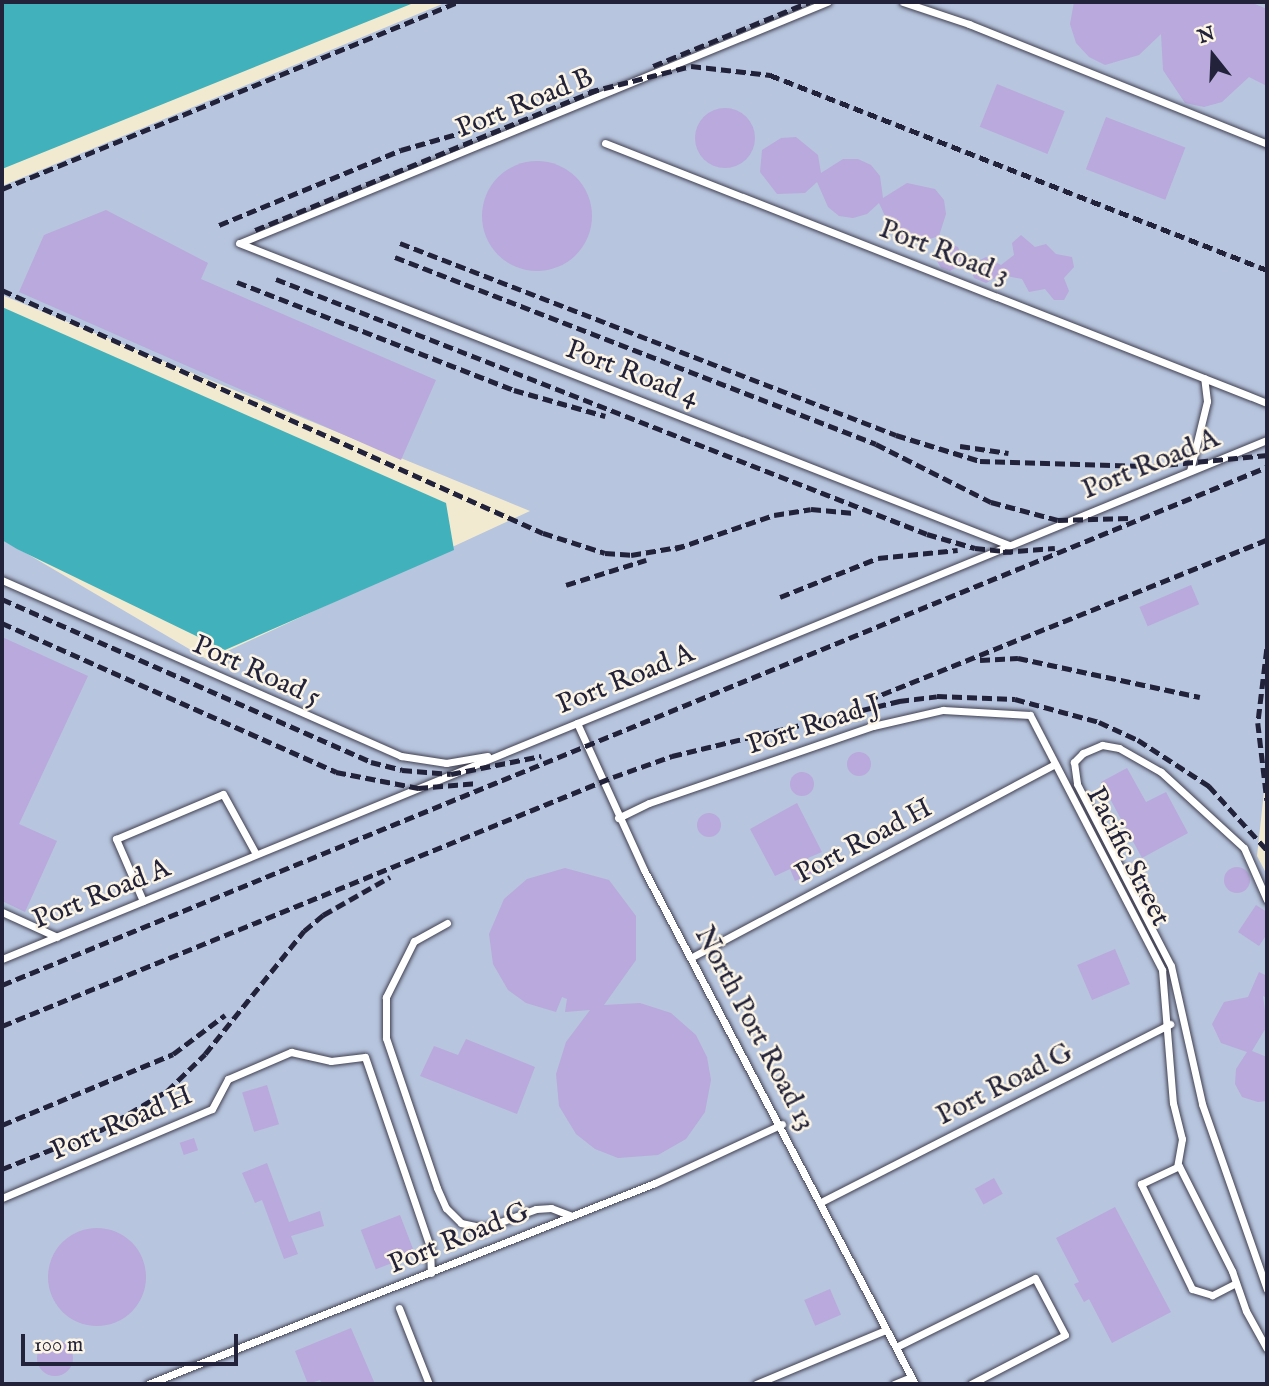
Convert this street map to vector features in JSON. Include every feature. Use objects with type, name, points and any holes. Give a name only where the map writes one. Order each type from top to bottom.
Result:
[{"type":"lane","name":"Port Road B","points":[[239,243],[827,2]]},
{"type":"lane","points":[[903,2],[969,24],[1267,144]]},
{"type":"lane","name":"Port Road 3","points":[[605,143],[1267,403]]},
{"type":"lane","name":"Port Road 4","points":[[239,243],[1009,545]]},
{"type":"lane","points":[[1190,471],[1207,401],[1204,378]]},
{"type":"lane","name":"Port Road A","points":[[2,959],[1267,440]]},
{"type":"lane","name":"Port Road 5","points":[[2,580],[401,756],[446,764],[502,753]]},
{"type":"lane","name":"Port Road J","points":[[618,818],[649,803],[873,726],[943,710],[1030,715]]},
{"type":"lane","name":"Pacific Street","points":[[1030,715],[1161,970],[1170,1024],[1173,1103],[1182,1139],[1177,1166]]},
{"type":"lane","name":"North Port Road 13","points":[[577,723],[618,818],[782,1124],[913,1381]]},
{"type":"lane","points":[[1266,1285],[1202,1104],[1181,997],[1171,965],[1076,784],[1074,762],[1083,753],[1102,745],[1119,748],[1161,772],[1244,848],[1267,900]]},
{"type":"lane","name":"Port Road H","points":[[692,957],[1055,764]]},
{"type":"lane","points":[[143,901],[116,839],[223,794],[257,854]]},
{"type":"lane","points":[[2,912],[57,937]]},
{"type":"lane","points":[[447,923],[414,941],[386,997],[386,1038],[437,1188],[446,1208],[461,1223],[484,1228],[536,1209],[551,1208],[572,1216]]},
{"type":"lane","name":"Port Road G","points":[[821,1202],[1170,1024]]},
{"type":"lane","name":"Port Road H","points":[[2,1198],[212,1109],[228,1079],[291,1052],[331,1061],[365,1057],[429,1247],[431,1273]]},
{"type":"lane","name":"Port Road G","points":[[148,1384],[572,1216],[782,1124]]},
{"type":"lane","points":[[1236,1283],[1212,1295],[1192,1289],[1142,1192],[1141,1184],[1177,1166],[1236,1283],[1267,1349]]},
{"type":"lane","points":[[896,1347],[1035,1278],[1065,1335],[971,1384]]},
{"type":"lane","points":[[399,1308],[429,1384]]},
{"type":"lane","points":[[756,1384],[886,1330]]},
{"type":"lane","points":[[894,1384],[913,1381]]},
{"type":"shaded area","points":[[447,2],[1267,2],[1267,764],[1257,856],[1267,875],[1267,1384],[2,1384],[2,539],[208,660],[530,511],[2,295],[2,186]]},
{"type":"water","points":[[2,2],[416,2],[2,169]]},
{"type":"water","points":[[2,307],[446,503],[454,550],[225,650],[17,549],[2,540]]},
{"type":"building","points":[[1074,2],[1250,2],[1267,9],[1267,86],[1249,77],[1222,102],[1204,107],[1185,103],[1163,70],[1161,34],[1139,55],[1105,65],[1089,57],[1076,43],[1070,24]]},
{"type":"building","points":[[997,84],[1065,111],[1047,154],[980,127]]},
{"type":"building","points":[[725,108],[742,113],[750,121],[755,138],[750,155],[742,163],[725,168],[708,163],[700,155],[695,138],[700,121],[708,113]]},
{"type":"building","points":[[1106,117],[1185,147],[1165,200],[1086,169]]},
{"type":"building","points":[[796,137],[818,155],[821,173],[843,159],[858,159],[871,165],[880,176],[883,198],[907,183],[935,189],[944,200],[946,214],[939,236],[917,243],[903,240],[892,231],[879,203],[867,214],[853,218],[839,216],[828,207],[817,182],[805,193],[777,194],[760,172],[762,150],[781,138]]},
{"type":"building","points":[[537,161],[558,165],[576,177],[588,195],[592,216],[588,237],[576,255],[558,267],[537,271],[516,267],[498,255],[486,237],[482,216],[486,195],[498,177],[516,165]]},
{"type":"building","points":[[106,210],[208,263],[201,279],[436,380],[401,460],[19,292],[44,235]]},
{"type":"building","points":[[1021,235],[1035,247],[1046,244],[1056,254],[1072,257],[1074,267],[1064,278],[1069,291],[1064,300],[1054,300],[1045,289],[1029,292],[1022,279],[1001,275],[986,283],[974,278],[970,265],[986,257],[1001,265],[1014,255],[1012,243]]},
{"type":"building","points":[[938,240],[958,247],[964,263],[950,271],[941,268],[935,257]]},
{"type":"building","points":[[1191,585],[1199,604],[1148,626],[1139,607]]},
{"type":"building","points":[[2,637],[88,676],[19,824],[57,841],[25,912],[2,901]]},
{"type":"building","points":[[859,752],[870,759],[871,764],[864,775],[859,776],[848,769],[847,764],[854,753]]},
{"type":"building","points":[[1127,768],[1146,802],[1166,792],[1188,833],[1142,858],[1101,782]]},
{"type":"building","points":[[802,772],[813,779],[814,784],[807,795],[802,796],[791,789],[790,784],[797,773]]},
{"type":"building","points":[[797,803],[822,852],[808,858],[815,872],[795,881],[790,869],[775,876],[750,829]]},
{"type":"building","points":[[709,813],[720,820],[721,825],[714,836],[709,837],[698,830],[697,825],[704,814]]},
{"type":"building","points":[[1237,867],[1246,871],[1250,880],[1246,889],[1237,893],[1228,889],[1224,880],[1228,871]]},
{"type":"building","points":[[565,868],[609,880],[636,916],[636,960],[604,1005],[640,1003],[671,1013],[696,1035],[707,1057],[711,1080],[705,1112],[686,1139],[658,1155],[618,1158],[595,1149],[576,1134],[559,1106],[556,1074],[566,1042],[590,1010],[565,1012],[567,999],[562,997],[556,1012],[526,1003],[508,990],[493,964],[489,934],[504,899],[527,879]]},
{"type":"building","points":[[1256,905],[1267,912],[1267,934],[1259,946],[1238,932]]},
{"type":"building","points":[[1115,949],[1130,984],[1092,1000],[1077,965]]},
{"type":"building","points":[[1259,972],[1267,976],[1267,998],[1263,996],[1267,1026],[1252,1051],[1267,1057],[1267,1101],[1258,1102],[1242,1097],[1235,1084],[1236,1069],[1247,1052],[1221,1043],[1212,1024],[1224,1002],[1248,997]]},
{"type":"building","points":[[466,1039],[535,1067],[517,1114],[420,1076],[434,1046],[458,1055]]},
{"type":"building","points":[[267,1085],[279,1124],[254,1132],[242,1093]]},
{"type":"building","points":[[194,1138],[198,1150],[184,1155],[180,1143]]},
{"type":"building","points":[[267,1163],[289,1222],[320,1211],[324,1226],[291,1236],[298,1254],[284,1259],[262,1200],[255,1203],[242,1173]]},
{"type":"building","points":[[994,1178],[1003,1194],[983,1204],[975,1189]]},
{"type":"building","points":[[1115,1207],[1171,1312],[1112,1343],[1089,1299],[1084,1302],[1074,1284],[1079,1282],[1056,1238]]},
{"type":"building","points":[[400,1215],[415,1254],[376,1269],[361,1230]]},
{"type":"building","points":[[97,1228],[116,1231],[132,1242],[143,1258],[146,1277],[143,1296],[132,1312],[116,1323],[97,1326],[78,1323],[62,1312],[51,1296],[48,1277],[51,1258],[62,1242],[78,1231]]},
{"type":"building","points":[[830,1289],[841,1315],[815,1326],[804,1300]]},
{"type":"building","points":[[351,1328],[375,1384],[322,1384],[320,1380],[308,1384],[295,1351]]},
{"type":"building","points":[[55,1340],[68,1345],[73,1358],[68,1371],[55,1376],[42,1371],[37,1358],[42,1345]]},
{"type":"railway","points":[[2,189],[459,2]]},
{"type":"railway","points":[[653,66],[809,2]]},
{"type":"railway","points":[[589,92],[691,66],[770,75],[1267,270]]},
{"type":"railway","points":[[255,230],[598,89]]},
{"type":"railway","points":[[219,225],[401,150],[488,125]]},
{"type":"railway","points":[[400,243],[896,435],[980,461],[1153,466],[1267,455]]},
{"type":"railway","points":[[395,257],[876,444],[991,502],[1058,520],[1129,518]]},
{"type":"railway","points":[[276,279],[927,534],[975,548],[1012,552]]},
{"type":"railway","points":[[237,282],[514,390],[605,416]]},
{"type":"railway","points":[[2,290],[543,533],[605,553],[631,555],[684,546]]},
{"type":"railway","points":[[960,446],[1008,453]]},
{"type":"railway","points":[[2,985],[1267,467]]},
{"type":"railway","points":[[675,549],[774,515],[811,509],[854,513]]},
{"type":"railway","points":[[868,700],[1267,540]]},
{"type":"railway","points":[[1003,552],[1055,548]]},
{"type":"railway","points":[[780,597],[878,558],[958,550]]},
{"type":"railway","points":[[566,585],[646,560]]},
{"type":"railway","points":[[2,599],[371,762],[402,770],[451,774],[541,756]]},
{"type":"railway","points":[[2,623],[336,772],[418,788],[478,783]]},
{"type":"railway","points":[[1267,649],[1258,723],[1267,800]]},
{"type":"railway","points":[[980,660],[1018,658],[1200,697]]},
{"type":"railway","points":[[2,1026],[613,777],[672,756],[899,701],[937,696],[1015,699],[1099,722],[1138,740],[1209,786],[1267,850]]},
{"type":"railway","points":[[2,1169],[103,1129],[167,1091],[205,1054],[304,931],[323,915],[390,877]]},
{"type":"railway","points":[[2,1125],[173,1054],[225,1015]]}]
